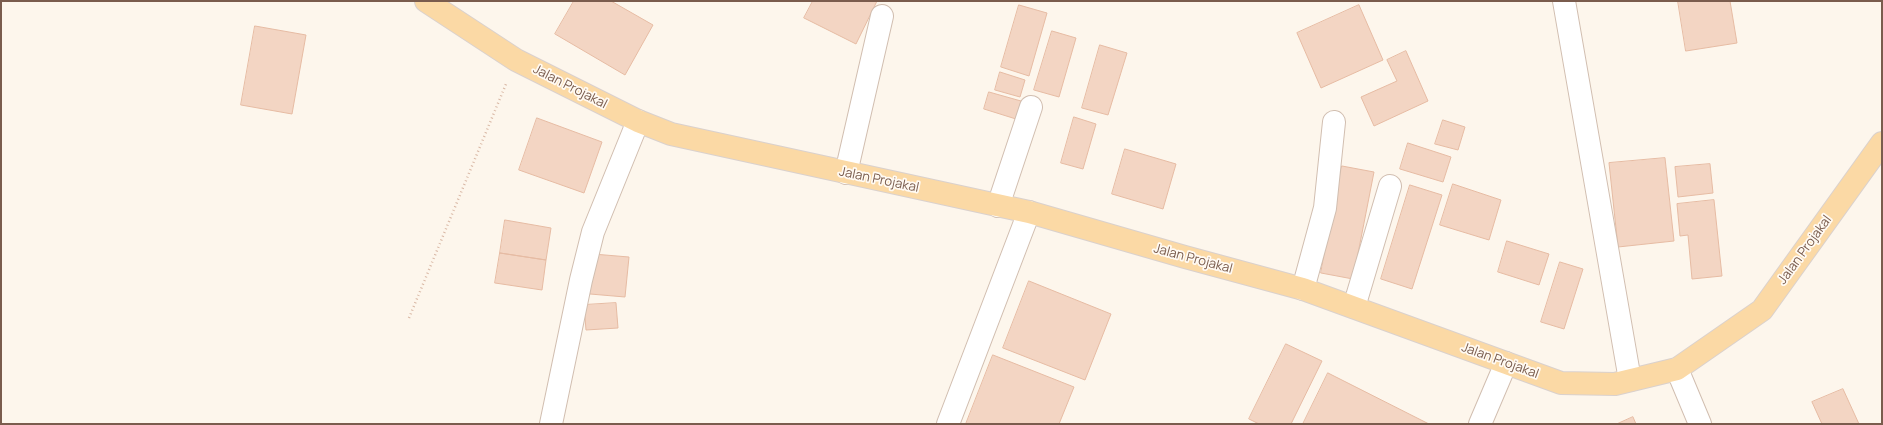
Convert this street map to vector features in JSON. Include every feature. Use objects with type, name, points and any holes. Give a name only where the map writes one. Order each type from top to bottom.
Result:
[{"type":"main road","name":"Jalan Projakal","points":[[426,1],[516,60],[638,121],[671,134],[1030,212],[1185,257],[1303,289],[1561,383],[1615,384],[1677,369],[1762,310],[1882,143]]},
{"type":"street","points":[[1564,1],[1630,380]]},
{"type":"street","points":[[846,173],[882,16]]},
{"type":"street","points":[[998,206],[1031,107]]},
{"type":"street","points":[[552,424],[581,280],[593,232],[638,121]]},
{"type":"street","points":[[1303,289],[1325,208],[1334,122]]},
{"type":"street","points":[[1354,307],[1390,186]]},
{"type":"street","points":[[948,424],[1030,212]]},
{"type":"street","points":[[1480,424],[1506,363]]},
{"type":"street","points":[[1677,369],[1700,424]]},
{"type":"path","points":[[409,318],[516,60]]},
{"type":"building","points":[[574,1],[611,1],[653,25],[625,75],[555,34]]},
{"type":"building","points":[[813,1],[877,1],[856,44],[804,18]]},
{"type":"building","points":[[1678,1],[1730,1],[1737,43],[1686,51]]},
{"type":"building","points":[[1019,5],[1047,13],[1029,76],[1001,67]]},
{"type":"building","points":[[1359,5],[1383,60],[1321,88],[1297,33]]},
{"type":"building","points":[[255,26],[306,35],[292,114],[241,105]]},
{"type":"building","points":[[1052,31],[1076,38],[1059,97],[1034,90]]},
{"type":"building","points":[[1100,45],[1127,53],[1108,115],[1082,108]]},
{"type":"building","points":[[1406,51],[1428,101],[1374,126],[1361,97],[1397,81],[1387,60]]},
{"type":"building","points":[[1000,72],[1025,80],[1020,97],[995,90]]},
{"type":"building","points":[[989,92],[1021,101],[1016,119],[984,109]]},
{"type":"building","points":[[1074,117],[1096,124],[1083,169],[1061,163]]},
{"type":"building","points":[[537,118],[602,142],[584,193],[519,170]]},
{"type":"building","points":[[1443,120],[1465,127],[1458,150],[1435,144]]},
{"type":"building","points":[[1408,143],[1451,157],[1443,182],[1400,169]]},
{"type":"building","points":[[1125,149],[1176,164],[1163,209],[1112,194]]},
{"type":"building","points":[[1665,158],[1674,241],[1618,247],[1609,163]]},
{"type":"building","points":[[1710,164],[1713,193],[1678,197],[1675,167]]},
{"type":"building","points":[[1342,166],[1374,172],[1353,279],[1321,273]]},
{"type":"building","points":[[1453,184],[1501,200],[1489,240],[1440,225]]},
{"type":"building","points":[[1410,185],[1442,195],[1412,289],[1381,279]]},
{"type":"building","points":[[1714,200],[1722,276],[1692,279],[1688,235],[1680,236],[1677,204]]},
{"type":"building","points":[[505,220],[551,228],[546,260],[500,253]]},
{"type":"building","points":[[1507,241],[1549,254],[1539,285],[1498,272]]},
{"type":"building","points":[[500,253],[546,260],[542,290],[495,283]]},
{"type":"building","points":[[593,254],[629,257],[625,297],[590,294]]},
{"type":"building","points":[[1560,262],[1583,269],[1564,329],[1541,322]]},
{"type":"building","points":[[1029,281],[1111,314],[1085,380],[1003,348]]},
{"type":"building","points":[[616,303],[618,328],[586,330],[584,305]]},
{"type":"building","points":[[1286,344],[1322,361],[1291,424],[1259,424],[1249,419]]},
{"type":"building","points":[[993,355],[1074,387],[1059,424],[966,424]]},
{"type":"building","points":[[1328,373],[1429,424],[1303,424]]},
{"type":"building","points":[[1843,389],[1859,424],[1822,424],[1812,402]]},
{"type":"building","points":[[1633,417],[1636,424],[1617,424]]}]
